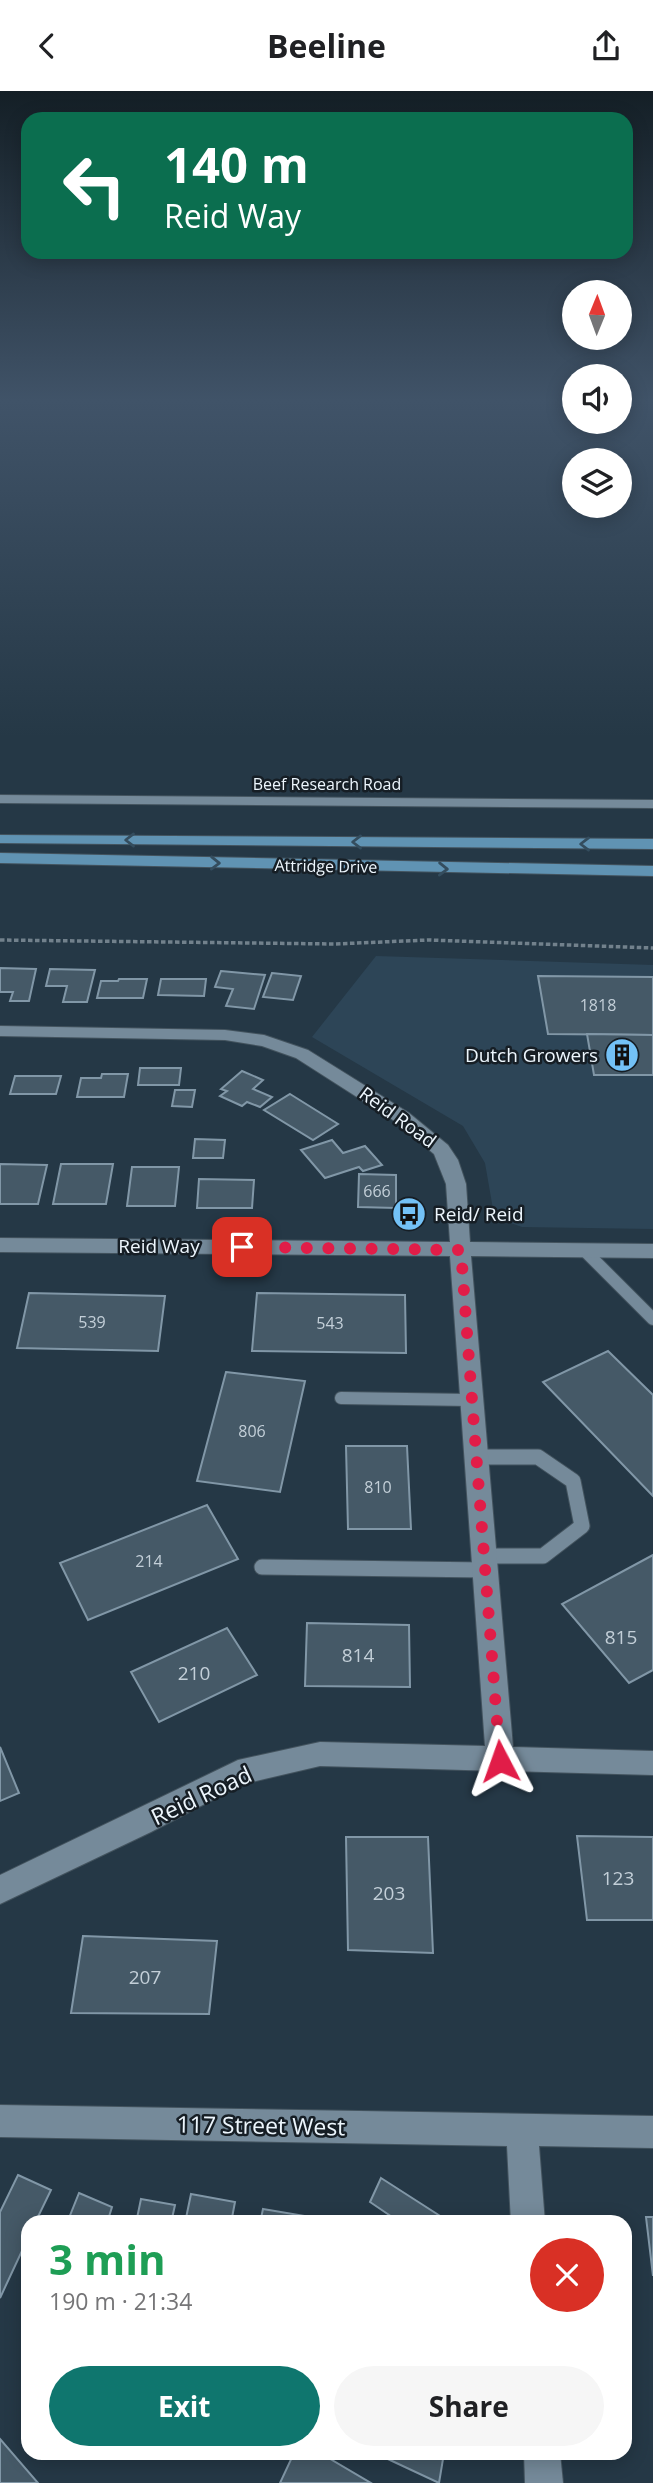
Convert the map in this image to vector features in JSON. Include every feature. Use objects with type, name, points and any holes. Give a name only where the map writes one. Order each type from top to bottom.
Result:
[{"type":"main road","name":"Attridge Drive","points":[[0,839],[653,844]]},
{"type":"main road","name":"Attridge Drive","points":[[0,858],[508,870],[649,870]]},
{"type":"street","name":"Beef Research Road","points":[[0,799],[653,804]]},
{"type":"street","name":"Reid Road","points":[[0,1031],[226,1034],[267,1042],[301,1053],[367,1093],[429,1136],[440,1147],[454,1171],[500,1761]]},
{"type":"street","name":"Reid Way","points":[[0,1245],[653,1251]]},
{"type":"street","name":"Reid Road","points":[[0,1890],[238,1773],[320,1754],[500,1761],[653,1763]]},
{"type":"street","name":"117 Street West","points":[[0,2121],[653,2132]]},
{"type":"street","points":[[522,2129],[527,2215]]},
{"type":"street","points":[[542,2460],[544,2483]]},
{"type":"lane","points":[[584,1250],[653,1319]]},
{"type":"lane","points":[[341,1398],[470,1400]]},
{"type":"lane","points":[[262,1567],[485,1563],[543,1556],[582,1526],[573,1481],[538,1457],[477,1457]]},
{"type":"path","points":[[0,940],[311,944],[428,940],[653,948]]},
{"type":"shaded area","name":"Dutch Growers","points":[[376,956],[653,965],[653,1229],[522,1227],[505,1221],[493,1209],[485,1163],[463,1126],[312,1037]]},
{"type":"building","points":[[0,968],[36,969],[29,1001],[10,1001],[13,992],[0,992]]},
{"type":"building","points":[[50,969],[95,970],[87,1002],[63,1002],[67,986],[46,986]]},
{"type":"building","points":[[221,971],[265,975],[254,1009],[226,1006],[233,989],[215,987]]},
{"type":"building","points":[[272,973],[301,976],[293,1000],[263,997]]},
{"type":"building","points":[[538,976],[653,977],[653,1035],[548,1034]]},
{"type":"building","points":[[147,979],[143,998],[97,998],[101,981]]},
{"type":"building","points":[[161,979],[206,979],[204,996],[158,995]]},
{"type":"building","name":"Dutch Growers","points":[[587,1034],[653,1035],[653,1075],[594,1075]]},
{"type":"building","points":[[140,1068],[181,1068],[179,1085],[138,1085]]},
{"type":"building","points":[[242,1071],[263,1080],[253,1089],[272,1097],[260,1107],[247,1102],[242,1106],[220,1096],[227,1091],[221,1089]]},
{"type":"building","points":[[102,1074],[128,1074],[124,1097],[77,1097],[81,1078],[101,1078]]},
{"type":"building","points":[[15,1076],[61,1076],[56,1094],[10,1094]]},
{"type":"building","points":[[175,1090],[195,1090],[192,1107],[172,1106]]},
{"type":"building","points":[[290,1094],[338,1124],[313,1140],[264,1110]]},
{"type":"building","points":[[195,1139],[225,1140],[223,1158],[193,1158]]},
{"type":"building","points":[[332,1140],[343,1153],[365,1146],[382,1165],[363,1171],[359,1167],[325,1178],[301,1150]]},
{"type":"building","points":[[0,1164],[47,1165],[38,1204],[0,1204]]},
{"type":"building","points":[[61,1164],[113,1164],[106,1204],[53,1204]]},
{"type":"building","points":[[132,1167],[179,1167],[175,1206],[127,1206]]},
{"type":"building","points":[[359,1174],[396,1175],[396,1208],[358,1207]]},
{"type":"building","points":[[199,1179],[254,1180],[252,1208],[197,1208]]},
{"type":"building","points":[[29,1293],[165,1296],[158,1351],[17,1348]]},
{"type":"building","points":[[257,1293],[405,1295],[406,1353],[252,1351]]},
{"type":"building","points":[[608,1351],[653,1395],[653,1496],[543,1382]]},
{"type":"building","points":[[226,1372],[305,1381],[280,1492],[197,1481]]},
{"type":"building","points":[[346,1446],[407,1446],[411,1529],[348,1529]]},
{"type":"building","points":[[207,1505],[238,1559],[88,1620],[60,1563]]},
{"type":"building","points":[[653,1555],[653,1670],[629,1683],[562,1604]]},
{"type":"building","points":[[307,1623],[409,1625],[410,1687],[305,1686]]},
{"type":"building","points":[[227,1628],[257,1675],[159,1722],[131,1672]]},
{"type":"building","points":[[0,1747],[19,1793],[0,1801]]},
{"type":"building","points":[[577,1836],[653,1837],[653,1920],[587,1920]]},
{"type":"building","points":[[346,1837],[428,1837],[433,1953],[348,1950]]},
{"type":"building","points":[[83,1936],[217,1941],[209,2014],[71,2013]]},
{"type":"building","points":[[18,2175],[51,2190],[39,2215],[21,2215],[21,2253],[0,2298],[0,2212]]},
{"type":"building","points":[[381,2178],[439,2215],[389,2215],[370,2202]]},
{"type":"building","points":[[79,2193],[112,2207],[110,2215],[70,2215]]},
{"type":"building","points":[[191,2194],[235,2202],[233,2215],[187,2215]]},
{"type":"building","points":[[141,2199],[175,2205],[173,2215],[138,2215]]},
{"type":"building","points":[[263,2209],[299,2215],[262,2215]]},
{"type":"building","points":[[646,2217],[653,2217],[653,2276]]},
{"type":"building","points":[[0,2439],[38,2483],[0,2483]]},
{"type":"building","points":[[291,2460],[332,2460],[371,2483],[280,2483]]},
{"type":"building","points":[[390,2460],[443,2460],[439,2483]]},
{"type":"place","name":"Dutch Growers","points":[[622,1055]]},
{"type":"place","name":"Reid/ Reid","points":[[409,1214]]},
{"type":"route","points":[[242,1247],[461,1250],[470,1400],[477,1457],[500,1761]]}]
